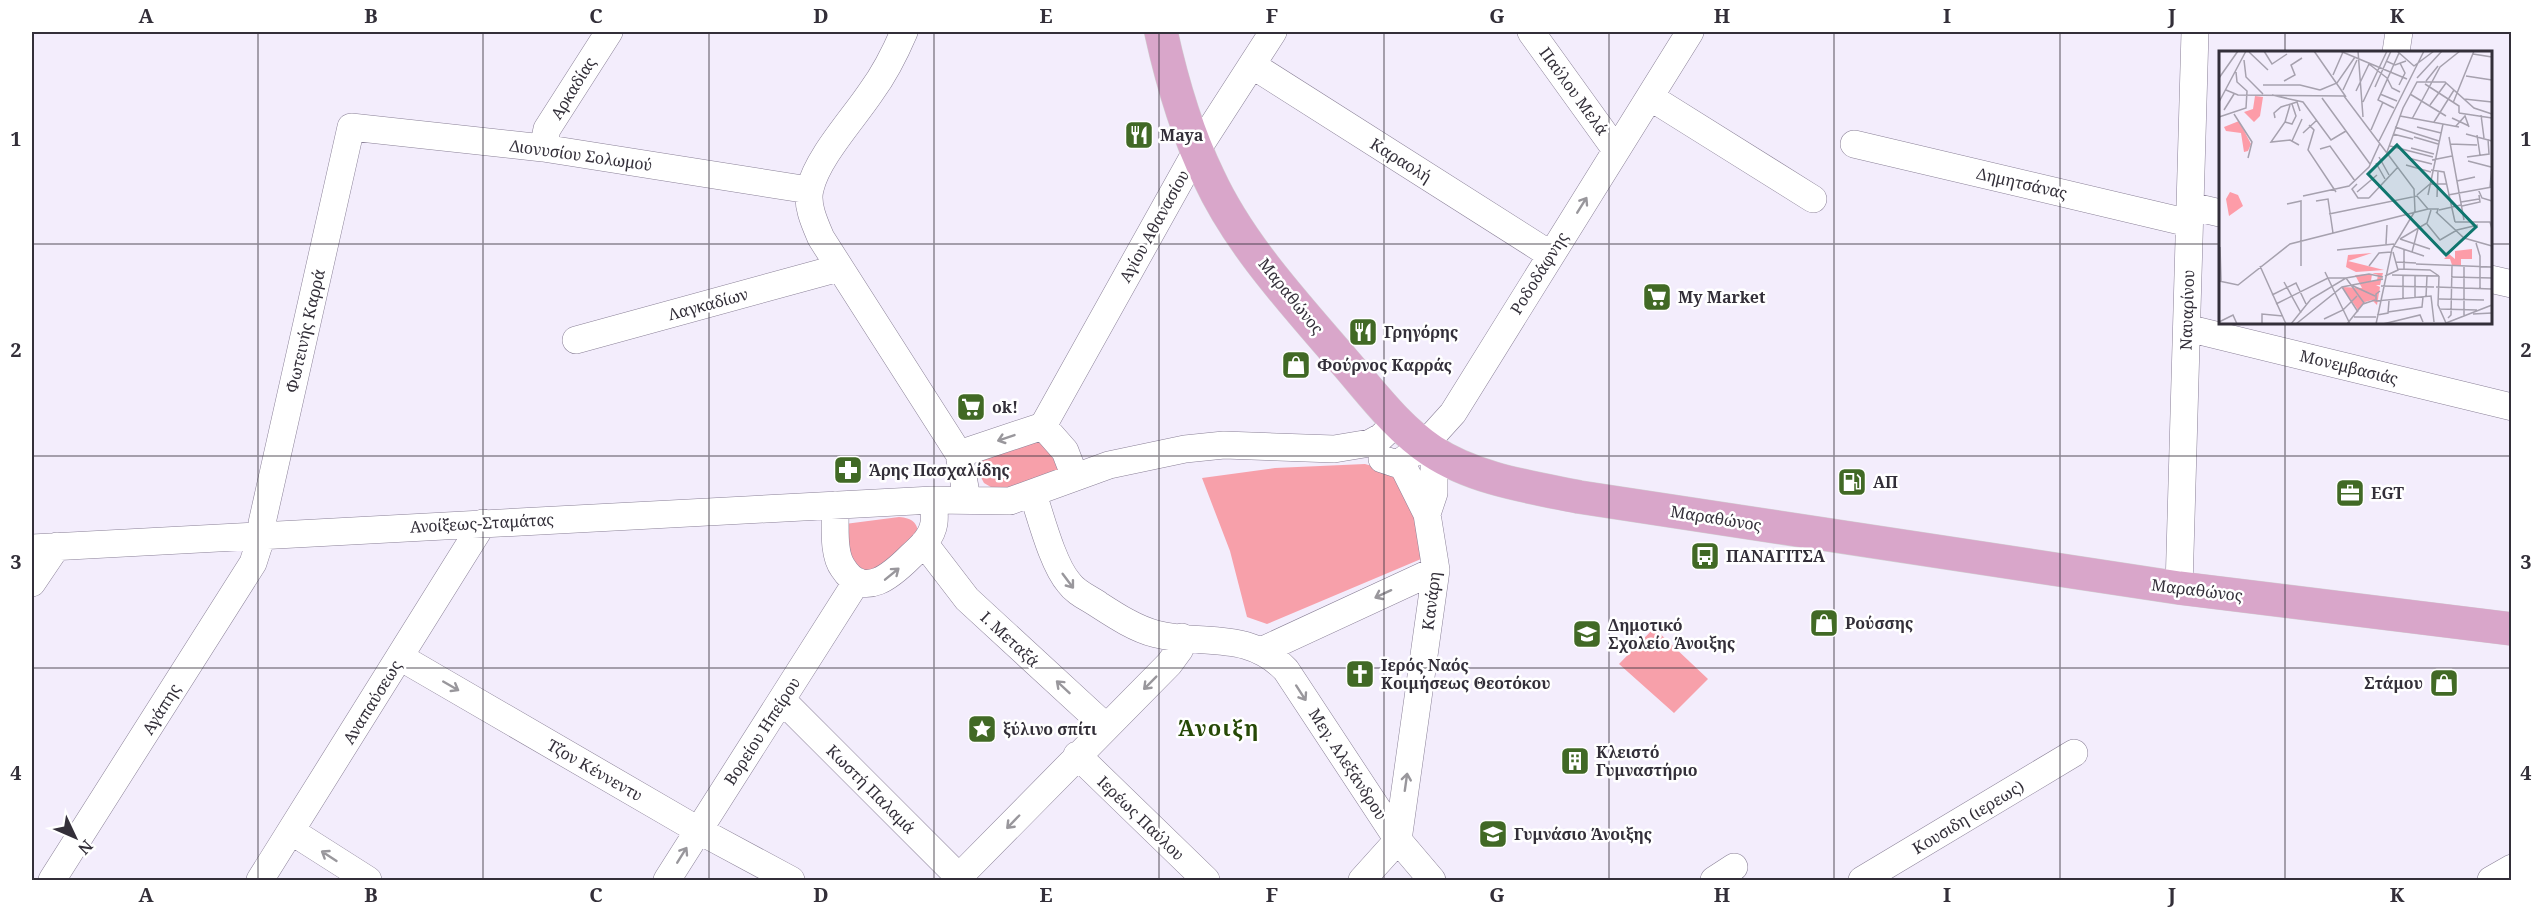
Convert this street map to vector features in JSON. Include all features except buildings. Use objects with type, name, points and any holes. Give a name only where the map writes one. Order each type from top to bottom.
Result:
[{"type":"main road","name":"Μαραθώνος","points":[[1161,32],[1176,96],[1209,179],[1221,199],[1267,268],[1397,422],[1419,454],[1491,476],[1578,497],[2179,588],[2511,628]]},
{"type":"street","name":"Αρκαδίας","points":[[543,147],[547,129],[609,32]]},
{"type":"street","points":[[904,32],[892,60],[872,92],[836,140],[809,190],[810,210],[817,229],[839,268],[959,454],[967,500]]},
{"type":"street","name":"Αγίου Αθανασίου","points":[[1043,426],[1197,150],[1273,32]]},
{"type":"street","name":"Παύλου Μελά","points":[[1531,32],[1616,150]]},
{"type":"street","name":"Ροδοδάφνης","points":[[1419,454],[1453,413],[1690,32]]},
{"type":"street","points":[[2396,51],[2399,32]]},
{"type":"street","name":"Ναυαρίνου","points":[[2179,588],[2190,214],[2187,33]]},
{"type":"street","name":"Καραολή","points":[[1252,65],[1551,255]]},
{"type":"street","points":[[1650,97],[1813,199]]},
{"type":"street","name":"Διονυσίου Σολωμού","points":[[351,127],[543,147],[809,190]]},
{"type":"street","name":"Φωτεινής Καρρά","points":[[262,535],[262,523],[351,127]]},
{"type":"street","name":"Δημητσάνας","points":[[1854,144],[2190,214],[2219,213]]},
{"type":"street","name":"Λαγκαδίων","points":[[576,340],[839,268]]},
{"type":"street","points":[[2492,279],[2511,284]]},
{"type":"street","name":"Μονεμβασιάς","points":[[2187,328],[2511,407]]},
{"type":"street","points":[[1334,449],[1375,441],[1397,422]]},
{"type":"street","points":[[959,454],[1043,426],[1065,451],[1076,477]]},
{"type":"street","name":"Ανοίξεως-Σταμάτας","points":[[44,547],[933,500],[1010,501],[1134,458],[1204,446],[1334,449]]},
{"type":"street","points":[[1334,449],[1419,454]]},
{"type":"street","name":"Κανάρη","points":[[1398,840],[1436,570],[1426,514],[1434,493],[1419,454]]},
{"type":"street","name":"Μεγ. Αλεξάνδρου","points":[[1033,494],[1064,576],[1070,585],[1131,623],[1155,634],[1240,644],[1263,650],[1274,656],[1286,669],[1398,840],[1432,880]]},
{"type":"street","points":[[836,505],[839,559],[842,568],[857,580],[866,583],[884,580],[924,543],[934,524],[933,500]]},
{"type":"street","name":"Αναπαύσεως","points":[[260,880],[483,523]]},
{"type":"street","name":"Αγάπης","points":[[52,880],[253,563],[262,535]]},
{"type":"street","name":"Ι. Μεταξά","points":[[924,543],[967,599],[1106,727]]},
{"type":"street","points":[[32,583],[44,547]]},
{"type":"street","points":[[1263,650],[1436,570]]},
{"type":"street","name":"Βορείου Ηπείρου","points":[[666,880],[857,580]]},
{"type":"street","points":[[957,879],[1169,664],[1180,649],[1182,637]]},
{"type":"street","name":"Τζον Κέννεντυ","points":[[400,657],[698,830],[790,880]]},
{"type":"street","name":"Κωστή Παλαμά","points":[[782,700],[957,879]]},
{"type":"street","name":"Κουσιδη (ιερεως)","points":[[1862,880],[2074,753]]},
{"type":"street","name":"Ιερέως Παύλου","points":[[1077,756],[1206,880]]},
{"type":"street","points":[[291,831],[368,880]]},
{"type":"street","points":[[1362,880],[1398,840]]},
{"type":"street","points":[[2491,880],[2511,868]]},
{"type":"shaded area","points":[[1039,440],[1048,445],[1060,471],[1058,477],[996,490],[984,483],[976,468],[980,460]]},
{"type":"shaded area","points":[[1365,464],[1397,473],[1416,512],[1421,559],[1267,624],[1247,617],[1230,551],[1202,478],[1275,468]]},
{"type":"shaded area","points":[[899,517],[913,522],[919,535],[877,574],[856,570],[839,533],[845,524]]},
{"type":"shaded area","points":[[1654,628],[1708,679],[1674,713],[1619,664]]},
{"type":"place","name":"Maya","points":[[1139,135]]},
{"type":"place","name":"My Market","points":[[1657,297]]},
{"type":"place","name":"Γρηγόρης","points":[[1363,332]]},
{"type":"place","name":"Φούρνος Καρράς","points":[[1296,365]]},
{"type":"place","name":"ok!","points":[[971,407]]},
{"type":"place","name":"Άρης Πασχαλίδης","points":[[848,470]]},
{"type":"place","name":"ΑΠ","points":[[1852,482]]},
{"type":"place","name":"EGT","points":[[2350,493]]},
{"type":"place","name":"ΠΑΝΑΓΙΤΣΑ","points":[[1705,556]]},
{"type":"place","name":"Ρούσσης","points":[[1824,623]]},
{"type":"place","name":"Δημοτικό Σχολείο Άνοιξης","points":[[1587,634]]},
{"type":"place","name":"Ιερός Ναός Κοιμήσεως Θεοτόκου","points":[[1360,674]]},
{"type":"place","name":"Στάμου","points":[[2444,683]]},
{"type":"place","name":"ξύλινο σπίτι","points":[[982,729]]},
{"type":"place","name":"Κλειστό Γυμναστήριο","points":[[1575,761]]},
{"type":"place","name":"Γυμνάσιο Άνοιξης","points":[[1493,834]]},
{"type":"district","name":"Άνοιξη","points":[[1219,728]]}]
